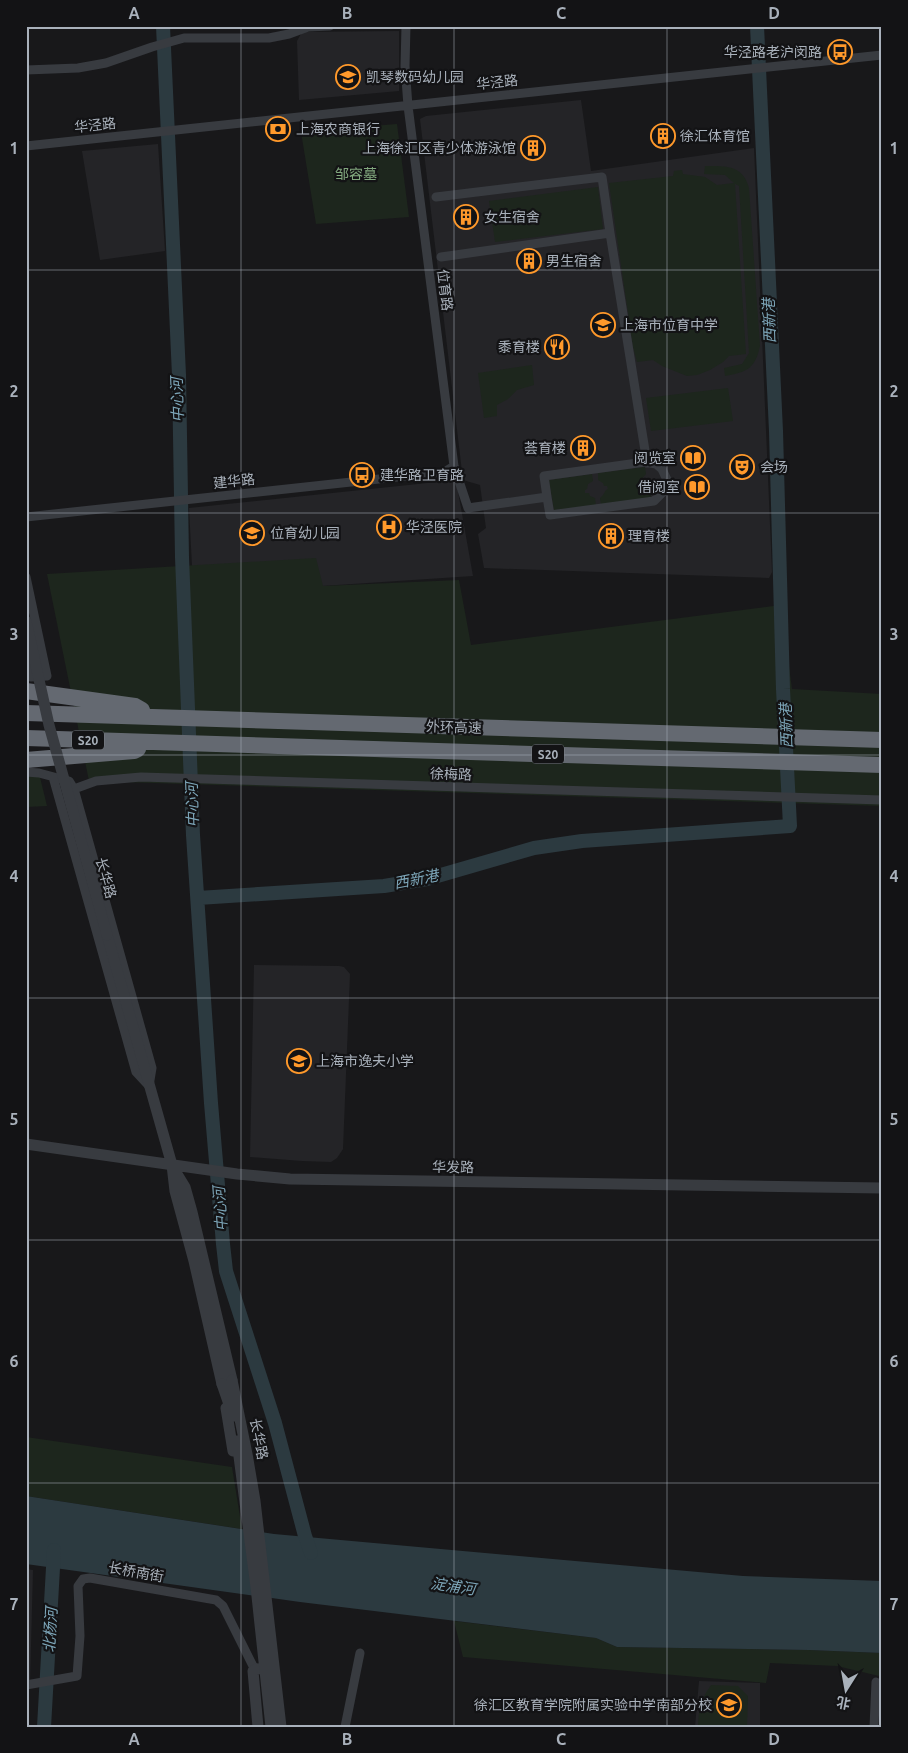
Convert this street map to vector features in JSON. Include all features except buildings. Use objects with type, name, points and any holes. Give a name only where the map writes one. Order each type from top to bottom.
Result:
[{"type":"highway","points":[[26,691],[134,706],[152,717]]},
{"type":"highway","name":"外环高速","points":[[26,713],[882,740]]},
{"type":"highway","name":"外环高速","points":[[26,738],[882,765]]},
{"type":"highway","points":[[26,760],[134,750],[150,742]]},
{"type":"street","points":[[26,70],[78,68],[96,65],[184,38],[269,38],[289,34],[308,27],[330,26]]},
{"type":"street","name":"位育路","points":[[406,26],[405,66],[408,106],[454,466],[468,508],[547,497]]},
{"type":"street","name":"华泾路","points":[[26,146],[882,55]]},
{"type":"street","points":[[436,197],[602,177],[647,463]]},
{"type":"street","points":[[441,257],[610,233]]},
{"type":"street","points":[[647,463],[656,464],[662,469],[668,482],[667,488],[654,501],[550,515],[547,497],[544,476],[647,463]]},
{"type":"street","name":"建华路","points":[[26,517],[444,472],[454,466]]},
{"type":"street","points":[[26,576],[47,676],[31,677],[26,656]]},
{"type":"street","name":"长华路","points":[[26,621],[48,725],[172,1165],[175,1191],[247,1454],[255,1501],[281,1727]]},
{"type":"street","points":[[26,772],[39,773],[69,781],[74,789]]},
{"type":"street","name":"长华路","points":[[53,777],[136,1072],[150,1086]]},
{"type":"street","name":"徐梅路","points":[[74,789],[96,781],[141,777],[882,800]]},
{"type":"street","name":"长华路","points":[[74,789],[152,1068],[150,1086]]},
{"type":"street","name":"华发路","points":[[26,1144],[237,1174],[318,1180],[882,1188]]},
{"type":"street","name":"长华路","points":[[227,1382],[265,1727]]},
{"type":"street","name":"长华路","points":[[227,1382],[243,1476],[271,1727]]},
{"type":"street","name":"长桥南街","points":[[31,1684],[77,1676],[80,1636],[78,1586],[83,1579],[90,1578],[216,1600],[223,1606],[252,1666],[256,1669]]},
{"type":"street","points":[[345,1727],[360,1653]]},
{"type":"street","points":[[258,1727],[253,1674],[253,1671],[256,1669],[279,1669],[286,1727]]},
{"type":"street","points":[[874,1727],[876,1682]]},
{"type":"shaded area","name":"凯琴数码幼儿园","points":[[399,31],[399,91],[299,100],[297,41],[302,32]]},
{"type":"shaded area","name":"上海市位育中学","points":[[581,100],[591,171],[754,148],[772,572],[769,578],[484,568],[478,534],[486,528],[480,485],[463,480],[420,119],[426,116]]},
{"type":"shaded area","points":[[158,144],[165,251],[100,260],[82,151]]},
{"type":"shaded area","name":"华泾医院","points":[[456,480],[473,576],[322,586],[192,566],[189,508]]},
{"type":"shaded area","name":"上海市逸夫小学","points":[[254,965],[339,966],[344,967],[350,974],[343,1149],[337,1158],[331,1162],[250,1157]]},
{"type":"shaded area","points":[[26,1569],[33,1570],[30,1684],[26,1685]]},
{"type":"shaded area","name":"徐汇区教育学院附属实验中学南部分校","points":[[699,1681],[760,1683],[760,1727],[695,1727]]},
{"type":"green space","name":"邹容墓","points":[[397,124],[409,217],[316,224],[301,132]]},
{"type":"green space","points":[[705,166],[733,168],[743,175],[749,188],[760,346],[753,365],[739,373],[725,376],[724,368],[742,364],[749,353],[739,186],[735,184],[746,354],[729,356],[710,370],[697,375],[687,376],[662,366],[653,360],[637,362],[633,347],[609,183],[673,176],[674,171],[682,170],[683,174],[705,177],[717,185],[734,183],[725,175],[704,174]]},
{"type":"green space","points":[[598,187],[603,229],[495,242],[489,201]]},
{"type":"green space","points":[[532,365],[534,385],[517,390],[508,399],[497,405],[497,416],[484,418],[478,373]]},
{"type":"green space","points":[[728,388],[733,421],[651,431],[646,398]]},
{"type":"green space","points":[[645,467],[646,474],[640,481],[645,490],[650,489],[651,499],[601,505],[600,498],[608,489],[607,486],[604,486],[598,480],[598,473]]},
{"type":"green space","points":[[592,474],[593,481],[588,484],[585,493],[589,493],[590,496],[595,498],[596,506],[554,510],[550,480]]},
{"type":"green space","points":[[316,558],[323,586],[459,580],[471,645],[781,605],[792,689],[882,694],[882,806],[89,781],[47,574]]},
{"type":"green space","points":[[26,772],[39,773],[47,806],[26,807]]},
{"type":"green space","points":[[26,1437],[232,1467],[242,1529],[26,1496]]},
{"type":"green space","points":[[454,1621],[596,1638],[617,1647],[882,1653],[882,1690],[879,1676],[837,1666],[770,1663],[766,1683],[463,1657]]},
{"type":"green space","name":"徐汇区教育学院附属实验中学南部分校","points":[[711,1685],[738,1686],[748,1696],[747,1727],[698,1727],[701,1705]]},
{"type":"water","name":"淀浦河","points":[[26,1496],[274,1534],[743,1576],[882,1581],[882,1653],[617,1647],[596,1638],[300,1602],[26,1564]]},
{"type":"waterway","name":"中心河","points":[[163,26],[179,375],[182,557],[193,835],[211,1103],[223,1244],[226,1271],[275,1423],[311,1553]]},
{"type":"waterway","name":"西新港","points":[[198,898],[384,886],[427,879],[534,848],[582,841],[790,826],[783,689],[776,431],[757,26]]},
{"type":"waterway","name":"北杨河","points":[[44,1727],[54,1550]]},
{"type":"place","name":"华泾路老沪闵路","points":[[840,52]]},
{"type":"place","name":"凯琴数码幼儿园","points":[[348,77]]},
{"type":"place","name":"上海农商银行","points":[[278,129]]},
{"type":"place","name":"徐汇体育馆","points":[[663,136]]},
{"type":"place","name":"上海徐汇区青少体游泳馆","points":[[533,148]]},
{"type":"place","name":"女生宿舍","points":[[466,217]]},
{"type":"place","name":"男生宿舍","points":[[529,261]]},
{"type":"place","name":"上海市位育中学","points":[[603,325]]},
{"type":"place","name":"黍育楼","points":[[557,347]]},
{"type":"place","name":"荟育楼","points":[[583,448]]},
{"type":"place","name":"阅览室","points":[[693,458]]},
{"type":"place","name":"会场","points":[[742,467]]},
{"type":"place","name":"建华路卫育路","points":[[362,475]]},
{"type":"place","name":"借阅室","points":[[697,487]]},
{"type":"place","name":"华泾医院","points":[[389,527]]},
{"type":"place","name":"位育幼儿园","points":[[252,533]]},
{"type":"place","name":"理育楼","points":[[611,536]]},
{"type":"place","name":"上海市逸夫小学","points":[[299,1061]]},
{"type":"place","name":"徐汇区教育学院附属实验中学南部分校","points":[[729,1705]]}]
